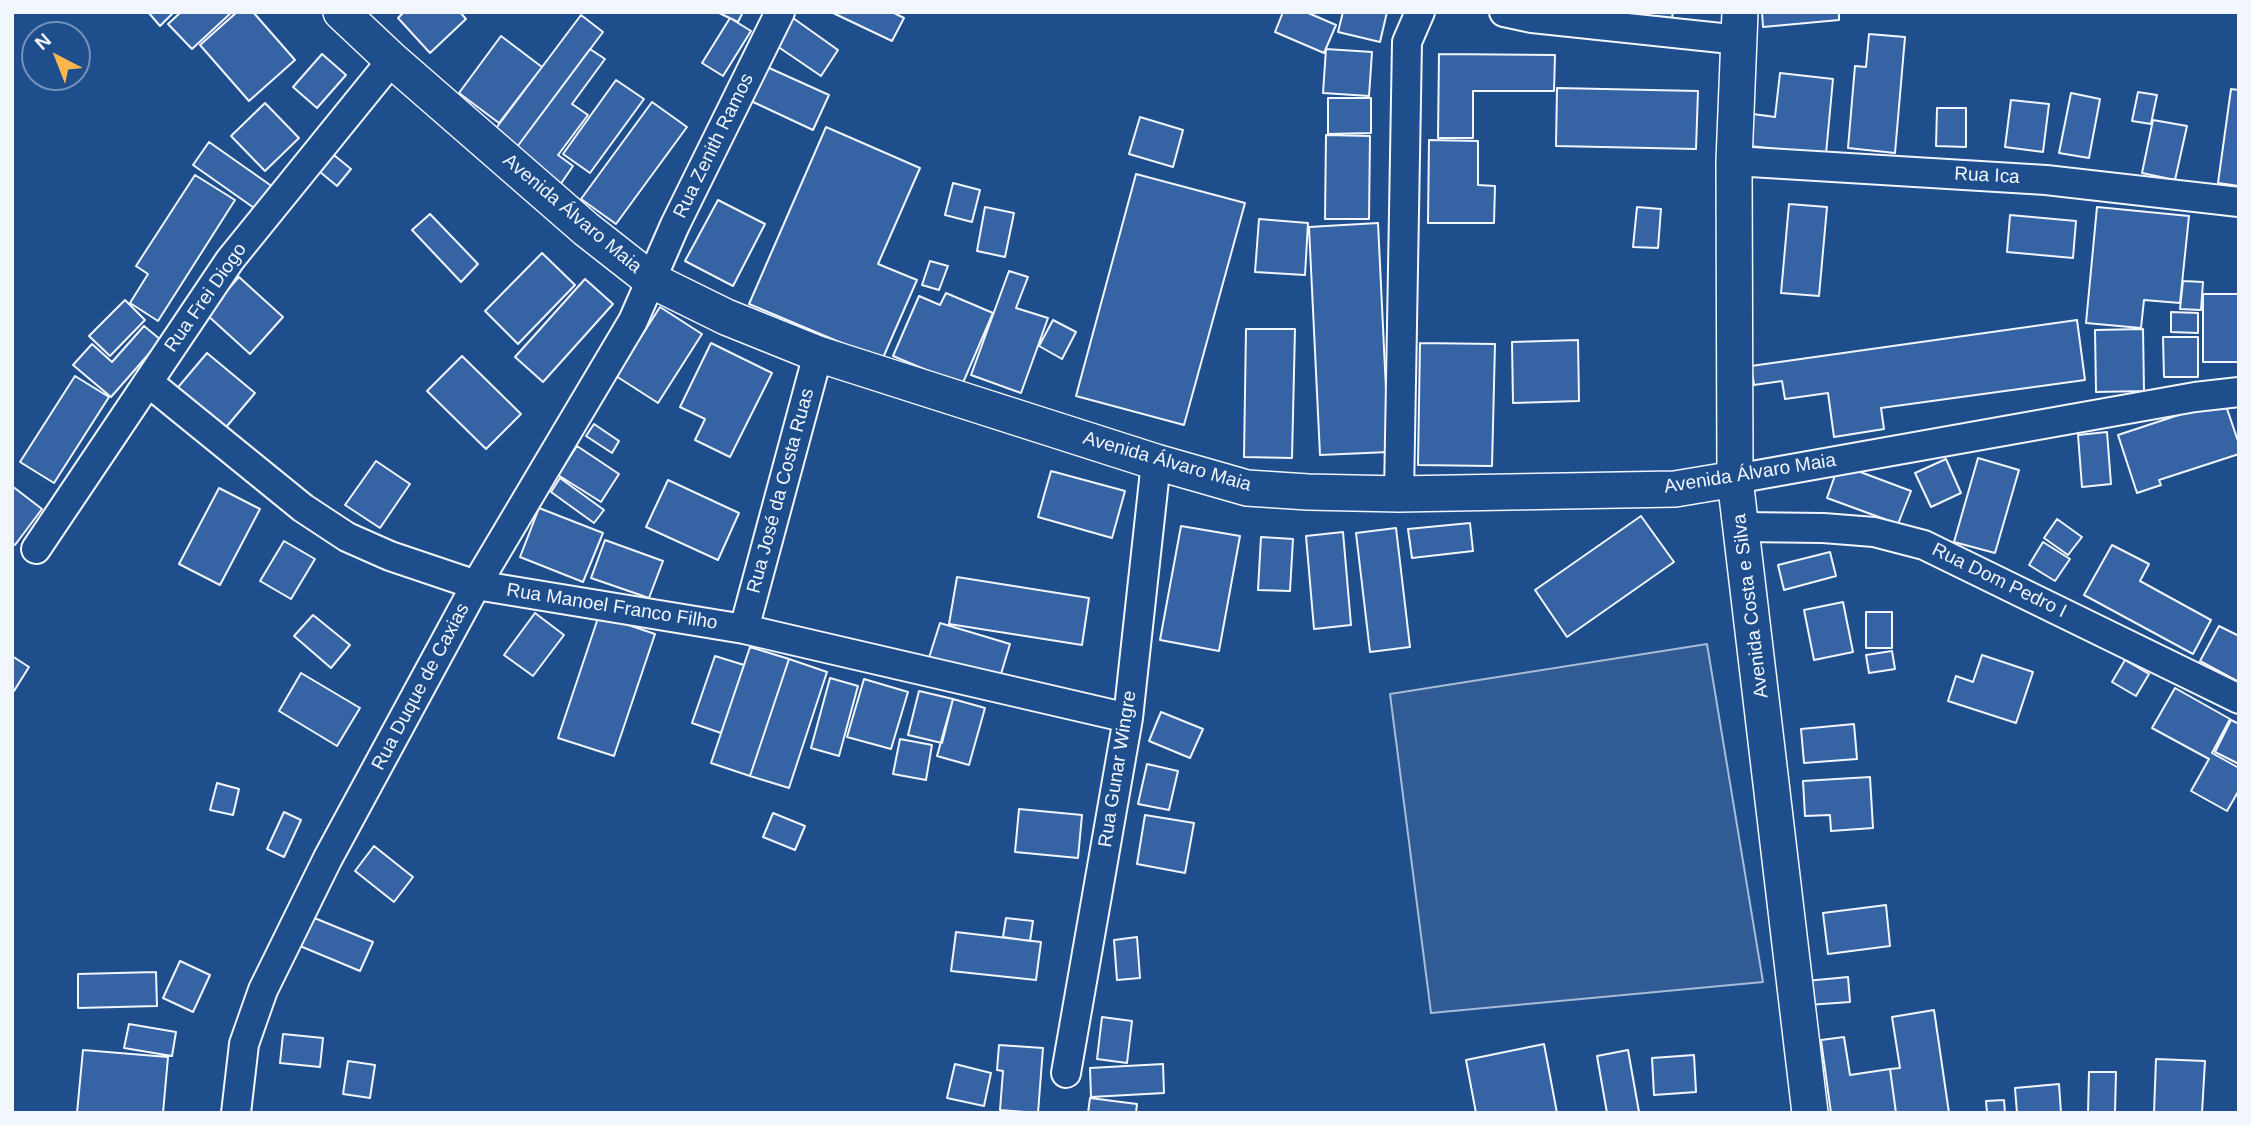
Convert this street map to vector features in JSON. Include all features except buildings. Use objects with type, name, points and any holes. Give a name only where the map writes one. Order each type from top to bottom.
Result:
[{"type":"street","name":"Avenida Álvaro Maia","points":[[341,12],[392,60],[586,229],[651,280],[726,317],[818,354],[1156,462],[1247,488],[1399,494],[1675,489],[2168,401],[2239,392]]},
{"type":"street","name":"Rua Zenith Ramos","points":[[651,280],[780,12]]},
{"type":"street","points":[[1399,494],[1407,42],[1420,12]]},
{"type":"street","points":[[1504,12],[1532,18],[1740,26]]},
{"type":"street","name":"Avenida Costa e Silva","points":[[1740,26],[1734,161],[1735,479],[1810,1113]]},
{"type":"street","name":"Rua Frei Diogo","points":[[36,549],[230,260],[392,60]]},
{"type":"street","name":"Rua Ica","points":[[1734,161],[2046,180],[2239,202]]},
{"type":"street","name":"Rua Duque de Caxias","points":[[236,1113],[244,1044],[262,990],[328,858],[476,585],[633,321],[651,280]]},
{"type":"street","name":"Rua José da Costa Ruas","points":[[744,629],[818,354]]},
{"type":"street","name":"Rua Manoel Franco Filho","points":[[148,382],[303,508],[346,537],[390,556],[476,585],[744,629],[1128,718]]},
{"type":"street","name":"Rua Gunar Wingre","points":[[1066,1073],[1128,718],[1156,462]]},
{"type":"street","name":"Rua Dom Pedro I","points":[[1742,527],[1874,532],[1924,545],[2239,699]]},
{"type":"shaded area","points":[[1707,644],[1763,982],[1431,1013],[1390,694]]}]
